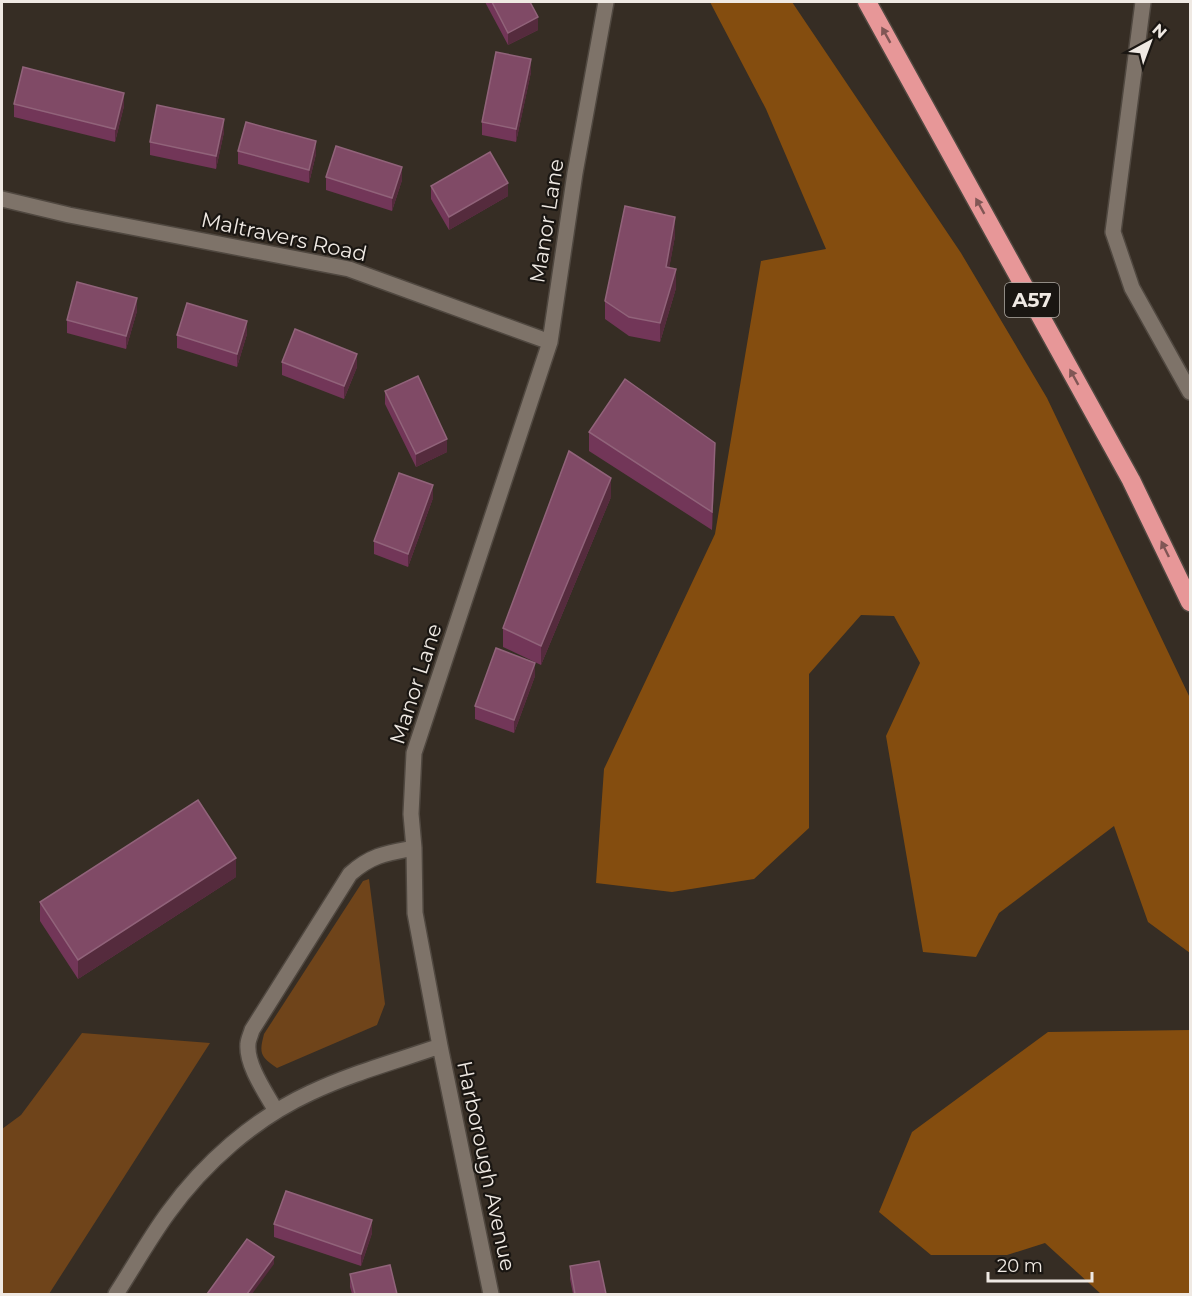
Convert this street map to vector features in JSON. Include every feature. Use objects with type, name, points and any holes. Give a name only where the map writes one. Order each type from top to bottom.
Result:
[{"type":"highway","name":"A57","points":[[867,2],[1131,480],[1191,602]]},
{"type":"street","name":"Manor Lane","points":[[440,1046],[415,913],[411,814],[414,753],[550,342],[575,173],[606,2]]},
{"type":"street","points":[[1143,2],[1113,232],[1132,288],[1191,392]]},
{"type":"street","name":"Maltravers Road","points":[[2,199],[69,215],[349,269],[550,342]]},
{"type":"street","points":[[276,1111],[256,1075],[250,1058],[248,1045],[252,1030],[350,874],[363,862],[379,855],[414,848]]},
{"type":"street","points":[[116,1294],[168,1213],[196,1179],[229,1146],[276,1111],[310,1093],[357,1074],[440,1046]]},
{"type":"street","name":"Harborough Avenue","points":[[440,1046],[491,1294]]},
{"type":"shaded area","points":[[710,2],[792,2],[961,253],[1047,398],[1190,698],[1190,953],[1148,922],[1114,826],[999,913],[976,957],[923,952],[886,736],[920,663],[894,616],[861,615],[809,674],[809,828],[754,879],[672,892],[596,883],[604,769],[715,534],[761,261],[826,249],[766,109]]},
{"type":"shaded area","points":[[369,879],[385,1004],[377,1025],[277,1068],[262,1054],[264,1034],[363,881]]},
{"type":"shaded area","points":[[1190,1030],[1190,1294],[1101,1294],[1045,1243],[1007,1255],[931,1255],[879,1212],[912,1132],[1048,1032]]},
{"type":"shaded area","points":[[82,1033],[210,1043],[49,1294],[2,1294],[2,1129],[21,1115]]},
{"type":"building","points":[[492,2],[530,2],[538,17],[508,33]]},
{"type":"building","points":[[496,52],[531,59],[516,129],[482,122]]},
{"type":"building","points":[[23,67],[124,93],[115,129],[14,104]]},
{"type":"building","points":[[157,105],[224,119],[216,156],[150,142]]},
{"type":"building","points":[[246,122],[316,141],[309,170],[238,151]]},
{"type":"building","points":[[336,146],[402,167],[392,198],[326,177]]},
{"type":"building","points":[[490,152],[508,183],[449,217],[431,186]]},
{"type":"building","points":[[625,206],[675,217],[666,267],[676,269],[660,323],[629,317],[605,301]]},
{"type":"building","points":[[77,282],[137,298],[126,336],[67,320]]},
{"type":"building","points":[[187,303],[247,321],[237,354],[177,335]]},
{"type":"building","points":[[295,329],[357,354],[344,386],[282,362]]},
{"type":"building","points":[[418,376],[447,439],[416,454],[385,391]]},
{"type":"building","points":[[625,379],[715,443],[712,512],[589,432]]},
{"type":"building","points":[[569,451],[611,478],[541,646],[503,628]]},
{"type":"building","points":[[399,473],[433,485],[408,554],[374,541]]},
{"type":"building","points":[[496,648],[535,663],[514,720],[475,706]]},
{"type":"building","points":[[198,800],[236,858],[78,960],[40,902]]},
{"type":"building","points":[[286,1191],[372,1220],[361,1254],[274,1224]]},
{"type":"building","points":[[247,1239],[274,1257],[247,1294],[207,1294]]},
{"type":"building","points":[[599,1261],[606,1294],[575,1294],[570,1266]]},
{"type":"building","points":[[390,1265],[397,1294],[355,1294],[350,1274]]}]
